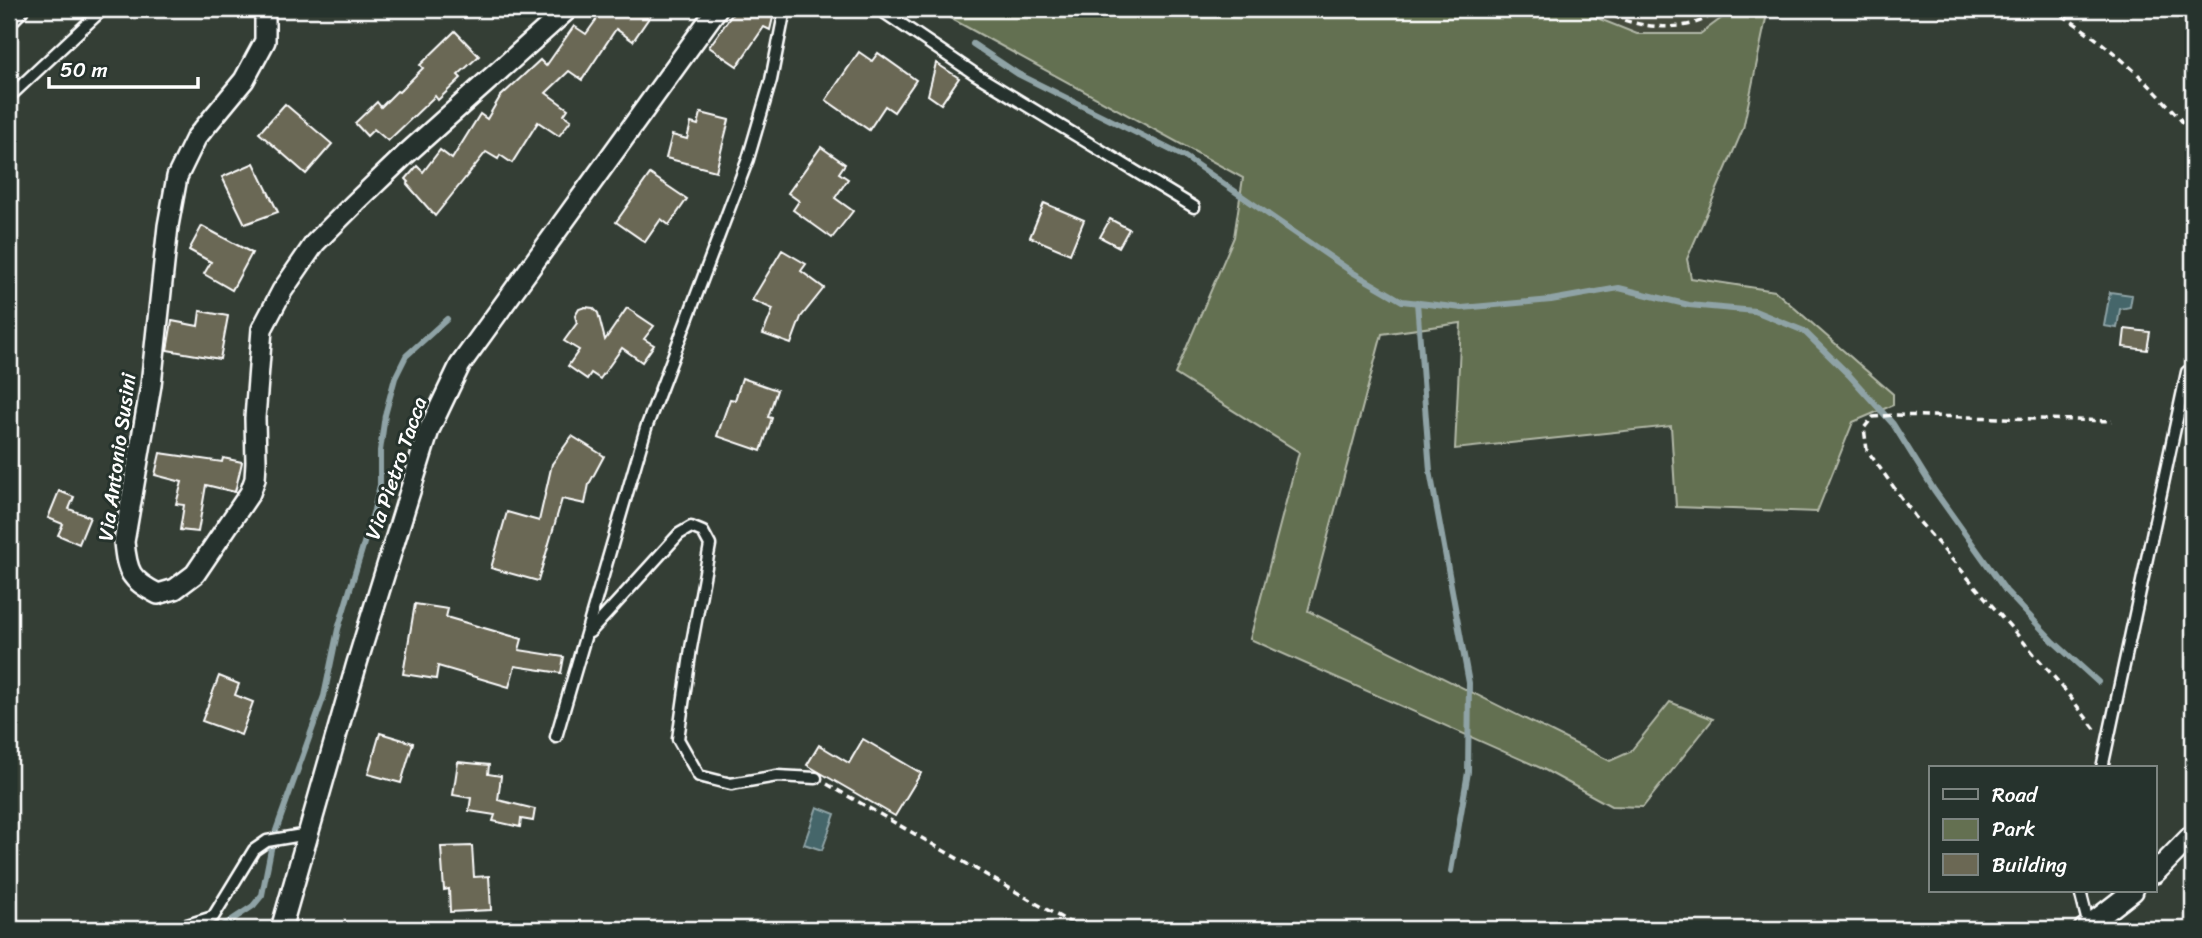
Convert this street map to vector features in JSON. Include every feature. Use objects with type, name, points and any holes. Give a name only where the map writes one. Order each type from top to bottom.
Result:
[{"type":"street","points":[[9,18],[18,9]]},
{"type":"street","name":"Via Antonio Susini","points":[[265,9],[265,41],[244,80],[196,138],[177,177],[168,226],[150,385],[124,542],[127,567],[141,585],[158,594],[175,589],[195,574],[250,493],[255,479],[255,418],[262,329],[282,290],[315,243],[354,204],[568,9]]},
{"type":"street","name":"Via Pietro Tacca","points":[[281,929],[357,663],[429,430],[460,365],[717,9]]},
{"type":"street","points":[[2156,872],[2193,834]]},
{"type":"street","points":[[2087,928],[2132,892]]},
{"type":"lane","points":[[9,97],[103,9]]},
{"type":"lane","points":[[556,737],[646,428],[748,159],[771,80],[785,9]]},
{"type":"lane","points":[[879,9],[975,75],[1194,207]]},
{"type":"lane","points":[[2102,766],[2187,372]]},
{"type":"lane","points":[[587,635],[680,534],[691,527],[702,532],[710,545],[678,739],[699,776],[731,784],[778,776],[816,778]]},
{"type":"lane","points":[[174,929],[213,917],[254,850],[267,841],[309,834]]},
{"type":"lane","points":[[2080,892],[2087,928]]},
{"type":"path","points":[[1603,9],[1626,22],[1656,25],[1685,24],[1704,19],[1718,9]]},
{"type":"path","points":[[2052,9],[2101,42],[2149,83],[2193,135]]},
{"type":"path","points":[[2107,744],[2060,684],[1916,518],[1867,450],[1864,428],[1873,417],[1893,415],[2112,421]]},
{"type":"path","points":[[816,778],[1081,929]]},
{"type":"shaded area","points":[[1588,9],[1734,9],[1700,34],[1637,34],[1592,16]]},
{"type":"green space","points":[[953,9],[1588,9],[1592,16],[1637,34],[1700,34],[1734,9],[1768,9],[1743,129],[1687,259],[1691,278],[1775,291],[1893,394],[1893,405],[1853,422],[1817,512],[1676,507],[1671,426],[1455,449],[1461,323],[1382,334],[1308,611],[1610,761],[1630,752],[1670,702],[1713,719],[1643,807],[1611,806],[1543,769],[1250,639],[1299,452],[1175,374],[1234,237],[1243,178],[950,18]]},
{"type":"water","points":[[2110,292],[2132,295],[2130,307],[2120,309],[2117,328],[2104,326]]},
{"type":"water","points":[[817,807],[835,814],[822,850],[804,844]]},
{"type":"building","points":[[604,9],[655,9],[633,41],[616,29],[582,80],[569,71],[546,93],[568,109],[564,115],[571,120],[559,136],[538,122],[512,163],[500,155],[498,159],[486,152],[435,216],[407,184],[409,182],[406,179],[417,166],[423,172],[440,150],[452,159],[480,114],[487,119],[500,97],[540,60],[546,66],[574,26],[586,34]]},
{"type":"building","points":[[736,9],[775,9],[770,30],[764,27],[737,66],[709,47]]},
{"type":"building","points":[[455,31],[479,56],[458,75],[461,78],[438,100],[435,96],[388,141],[374,129],[367,136],[355,123],[377,102],[381,107],[399,92],[423,68],[420,65]]},
{"type":"building","points":[[859,52],[872,61],[878,53],[916,80],[894,112],[885,106],[869,130],[826,100]]},
{"type":"building","points":[[936,63],[959,78],[941,104],[928,95]]},
{"type":"building","points":[[285,104],[332,144],[306,174],[259,133]]},
{"type":"building","points":[[701,113],[729,120],[716,171],[666,158],[672,135],[687,139],[691,123],[698,125]]},
{"type":"building","points":[[821,147],[845,164],[839,173],[848,179],[835,198],[853,211],[832,238],[793,210],[799,201],[788,193]]},
{"type":"building","points":[[254,163],[278,212],[245,224],[222,177]]},
{"type":"building","points":[[650,174],[687,199],[669,225],[661,219],[645,242],[616,222]]},
{"type":"building","points":[[1044,203],[1084,220],[1070,254],[1030,237]]},
{"type":"building","points":[[1110,219],[1129,229],[1119,247],[1100,237]]},
{"type":"building","points":[[202,226],[252,253],[232,290],[204,274],[211,262],[189,250]]},
{"type":"building","points":[[782,250],[806,264],[801,271],[824,288],[801,317],[791,344],[763,334],[773,309],[752,300]]},
{"type":"building","points":[[593,308],[598,313],[605,340],[627,308],[654,326],[644,339],[654,345],[642,362],[622,348],[600,379],[591,373],[587,379],[568,366],[579,350],[564,341],[577,323],[575,316],[579,309]]},
{"type":"building","points":[[200,311],[228,316],[220,359],[167,350],[172,321],[198,326]]},
{"type":"building","points":[[2125,329],[2150,332],[2147,350],[2123,347]]},
{"type":"building","points":[[742,378],[777,390],[768,417],[772,418],[761,451],[717,436],[730,399],[735,400]]},
{"type":"building","points":[[572,436],[604,456],[589,484],[585,504],[562,499],[538,581],[491,568],[507,512],[539,521],[552,464]]},
{"type":"building","points":[[160,453],[222,462],[223,458],[242,462],[235,492],[206,485],[198,532],[180,530],[184,505],[176,504],[182,482],[155,475]]},
{"type":"building","points":[[59,491],[74,497],[69,509],[90,517],[79,544],[58,535],[63,524],[48,518]]},
{"type":"building","points":[[415,604],[448,609],[446,617],[522,639],[519,650],[564,657],[561,673],[515,666],[509,687],[438,666],[436,679],[403,674]]},
{"type":"building","points":[[219,676],[239,684],[235,695],[253,702],[241,735],[202,721]]},
{"type":"building","points":[[380,733],[413,743],[401,783],[368,774]]},
{"type":"building","points":[[863,739],[921,773],[895,816],[807,765],[819,745],[849,763]]},
{"type":"building","points":[[458,762],[489,765],[488,774],[501,776],[498,800],[535,809],[533,821],[521,819],[520,827],[493,821],[495,815],[469,811],[471,798],[453,795]]},
{"type":"building","points":[[472,846],[474,877],[489,876],[491,910],[450,912],[449,889],[444,890],[441,847]]},
{"type":"waterway","points":[[973,44],[1018,74],[1185,157],[1352,272],[1402,301],[1462,308],[1551,300],[1619,288],[1689,305],[1755,311],[1804,331],[1893,424],[1934,490],[2006,591],[2054,642],[2098,682]]},
{"type":"waterway","points":[[1417,302],[1430,471],[1469,683],[1468,772],[1451,871]]},
{"type":"waterway","points":[[218,929],[253,906],[262,895],[273,839],[324,696],[338,629],[374,510],[380,485],[380,451],[385,415],[395,378],[406,356],[447,319]]}]
